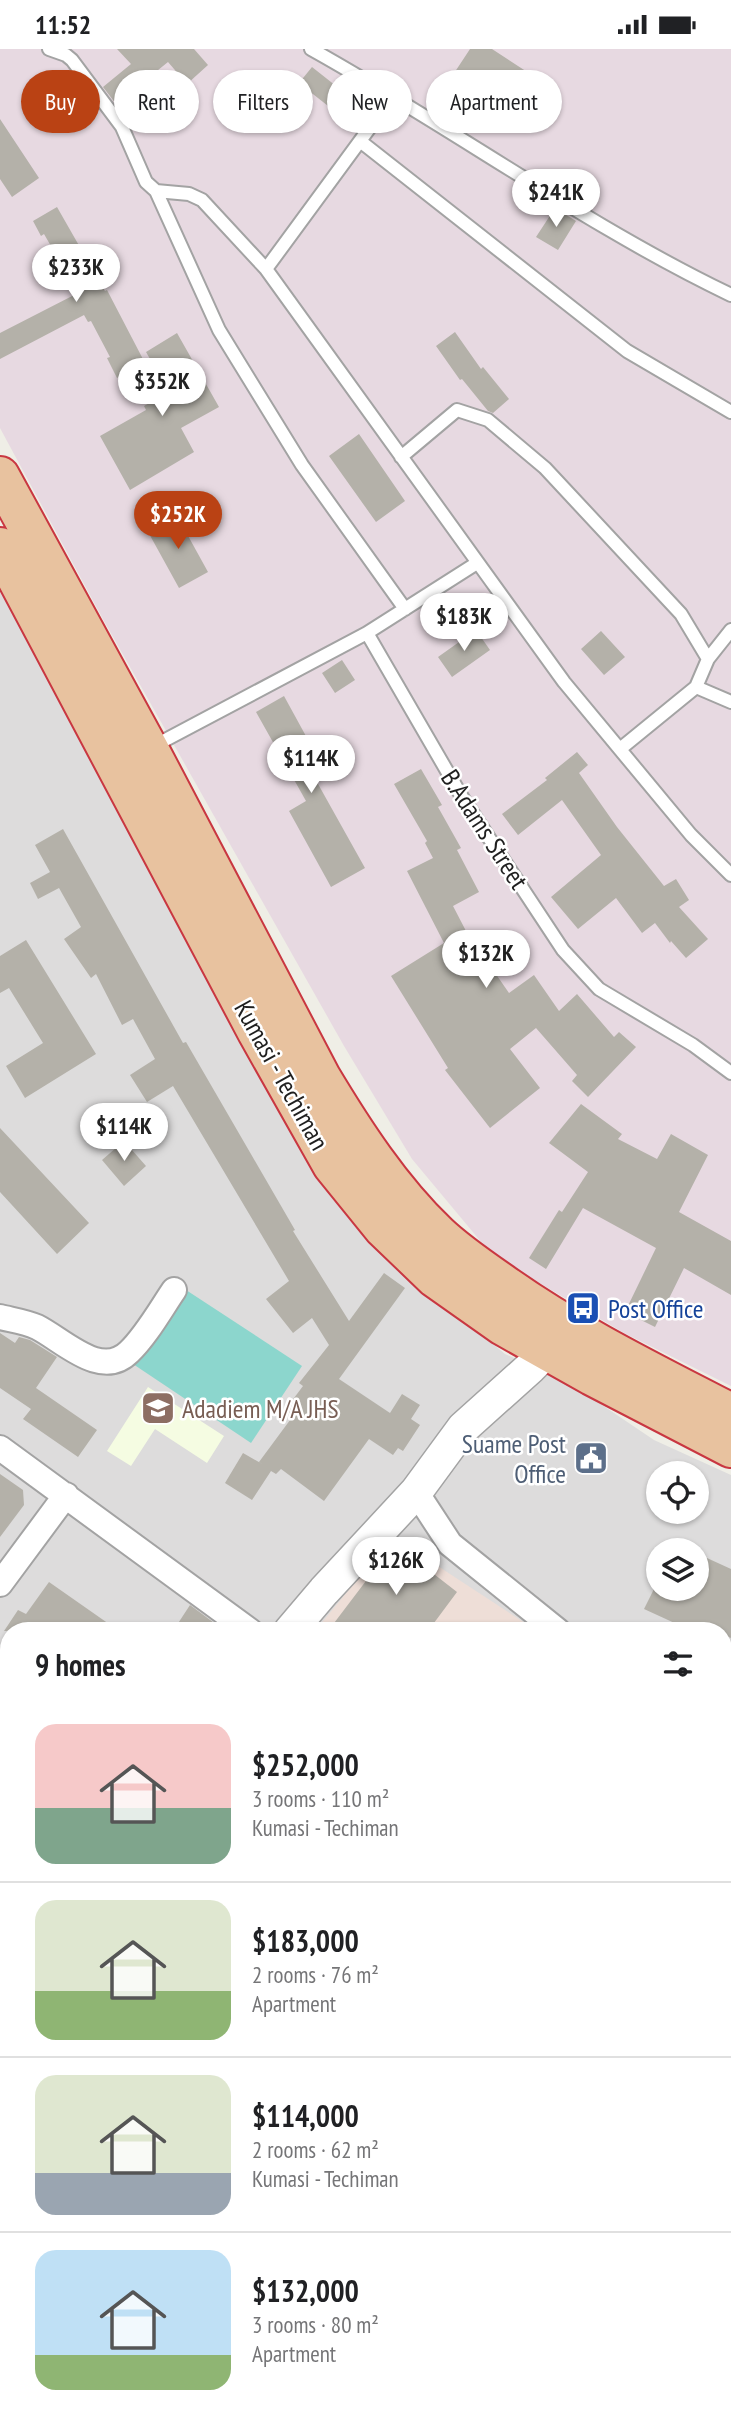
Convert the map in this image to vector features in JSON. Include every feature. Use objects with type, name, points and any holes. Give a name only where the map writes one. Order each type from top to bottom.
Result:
[{"type":"highway","points":[[0,475],[351,1127],[398,1189],[438,1233],[480,1268],[544,1313],[556,1338],[731,1413]]},
{"type":"highway","name":"Kumasi - Techiman","points":[[0,547],[257,1032],[332,1165],[383,1228],[435,1278],[503,1326],[556,1338],[731,1447]]},
{"type":"street","points":[[0,1317],[34,1325],[90,1358],[107,1363],[118,1360],[129,1352],[174,1290]]},
{"type":"street","points":[[298,1622],[416,1493],[463,1428],[520,1378],[556,1338]]},
{"type":"street","points":[[0,1448],[238,1622]]},
{"type":"street","points":[[416,1493],[450,1544],[547,1622]]},
{"type":"street","points":[[0,1584],[66,1495]]},
{"type":"lane","points":[[49,49],[66,54],[72,60],[122,127],[146,182],[156,191],[219,330],[302,465],[405,609]]},
{"type":"lane","points":[[311,49],[348,70]]},
{"type":"lane","points":[[412,108],[544,191],[731,295]]},
{"type":"lane","points":[[266,269],[366,133]]},
{"type":"lane","points":[[360,141],[627,351],[731,412]]},
{"type":"lane","points":[[156,191],[189,194],[202,200],[266,269],[564,682],[691,835],[731,875]]},
{"type":"lane","points":[[401,457],[457,410],[488,420],[545,468],[681,614],[708,659]]},
{"type":"lane","points":[[149,749],[367,633],[477,563]]},
{"type":"lane","points":[[620,750],[696,687],[708,659],[731,631]]},
{"type":"lane","name":"B.Adams Street","points":[[367,633],[462,797],[563,950],[599,989],[693,1045],[731,1073]]},
{"type":"lane","points":[[696,687],[731,702]]},
{"type":"shaded area","points":[[0,49],[731,49],[731,1386],[624,1333],[492,1255],[412,1159],[344,1046],[104,621],[0,428]]},
{"type":"shaded area","points":[[0,578],[424,1286],[505,1354],[568,1382],[654,1440],[700,1461],[646,1461],[646,1524],[709,1524],[709,1465],[731,1475],[731,1622],[0,1622]]},
{"type":"shaded area","points":[[183,1288],[302,1366],[251,1443],[133,1364]]},
{"type":"shaded area","name":"Adadiem M/A JHS","points":[[148,1387],[224,1436],[207,1463],[155,1429],[131,1466],[107,1451]]},
{"type":"shaded area","points":[[393,1536],[523,1622],[322,1622]]},
{"type":"building","points":[[117,49],[194,49],[208,65],[199,73],[199,70],[175,70],[168,62],[158,70],[124,70],[131,64]]},
{"type":"building","points":[[470,49],[492,49],[524,70],[456,70]]},
{"type":"building","points":[[312,67],[327,79],[327,105],[313,94],[313,70],[310,70]]},
{"type":"building","points":[[114,78],[114,101],[103,87]]},
{"type":"building","points":[[0,119],[39,178],[12,197],[0,179]]},
{"type":"building","points":[[57,207],[105,291],[107,290],[145,363],[117,378],[107,358],[110,357],[91,321],[88,322],[84,315],[0,359],[0,333],[78,293],[44,234],[41,236],[33,221]]},
{"type":"building","points":[[555,208],[576,221],[558,250],[536,237]]},
{"type":"building","points":[[455,332],[481,369],[483,367],[509,399],[493,413],[488,411],[462,379],[460,380],[436,346]]},
{"type":"building","points":[[177,333],[219,407],[181,428],[194,452],[130,490],[100,436],[146,410],[144,406],[169,392],[146,352]]},
{"type":"building","points":[[359,434],[405,501],[376,522],[329,456]]},
{"type":"building","points":[[176,514],[208,572],[179,588],[147,530]]},
{"type":"building","points":[[476,630],[490,650],[452,677],[438,657]]},
{"type":"building","points":[[601,631],[625,657],[604,675],[581,649]]},
{"type":"building","points":[[342,660],[355,680],[335,693],[322,673]]},
{"type":"building","points":[[284,696],[324,769],[313,775],[365,868],[331,887],[289,811],[306,801],[256,712]]},
{"type":"building","points":[[577,752],[588,765],[579,773],[617,827],[664,886],[676,879],[689,900],[679,907],[708,939],[686,958],[655,923],[642,933],[616,898],[578,929],[551,897],[601,855],[562,800],[518,835],[502,814],[547,780],[545,778]]},
{"type":"building","points":[[421,769],[442,805],[438,807],[461,848],[457,850],[479,892],[453,906],[466,931],[509,993],[534,975],[559,1011],[577,994],[614,1037],[619,1032],[636,1047],[588,1097],[572,1081],[577,1075],[536,1028],[510,1049],[540,1088],[490,1128],[445,1070],[448,1068],[391,976],[444,943],[407,871],[433,858],[425,843],[427,841],[394,784]]},
{"type":"building","points":[[63,829],[183,1043],[186,1042],[295,1230],[293,1231],[349,1321],[384,1273],[405,1288],[339,1379],[390,1413],[402,1394],[420,1405],[411,1419],[420,1425],[403,1451],[398,1448],[393,1455],[369,1439],[324,1501],[281,1469],[276,1474],[271,1471],[252,1500],[225,1483],[243,1453],[264,1465],[259,1462],[293,1416],[285,1410],[303,1386],[299,1383],[329,1345],[312,1318],[293,1333],[266,1299],[289,1281],[173,1086],[147,1102],[130,1075],[155,1059],[133,1019],[122,1025],[96,974],[91,978],[64,939],[81,927],[59,888],[38,899],[30,883],[50,872],[35,845]]},
{"type":"building","points":[[26,940],[96,1054],[25,1098],[6,1066],[43,1043],[9,988],[0,993],[0,956]]},
{"type":"building","points":[[581,1104],[622,1134],[618,1139],[657,1159],[671,1134],[708,1155],[679,1212],[731,1241],[731,1295],[684,1268],[655,1327],[625,1312],[656,1248],[583,1208],[546,1269],[529,1258],[559,1210],[562,1212],[588,1172],[549,1143]]},
{"type":"building","points":[[0,1128],[89,1223],[57,1254],[0,1192]]},
{"type":"building","points":[[124,1141],[146,1166],[124,1186],[102,1160]]},
{"type":"building","points":[[0,1333],[15,1343],[19,1337],[30,1340],[57,1357],[36,1388],[97,1430],[78,1457],[23,1419],[31,1409],[0,1388]]},
{"type":"building","points":[[0,1474],[23,1490],[24,1505],[0,1537]]},
{"type":"building","points":[[394,1543],[457,1592],[435,1622],[335,1622],[372,1573],[369,1571]]},
{"type":"building","points":[[709,1559],[731,1569],[731,1622],[672,1622],[644,1609],[648,1601],[709,1601]]},
{"type":"building","points":[[49,1582],[106,1622],[10,1622],[18,1610],[26,1614]]},
{"type":"building","points":[[190,1605],[213,1622],[179,1622]]},
{"type":"place","name":"Post Office","points":[[583,1308]]},
{"type":"place","name":"Adadiem M/A JHS","points":[[158,1408]]},
{"type":"place","name":"Suame Post Office","points":[[591,1458]]}]
